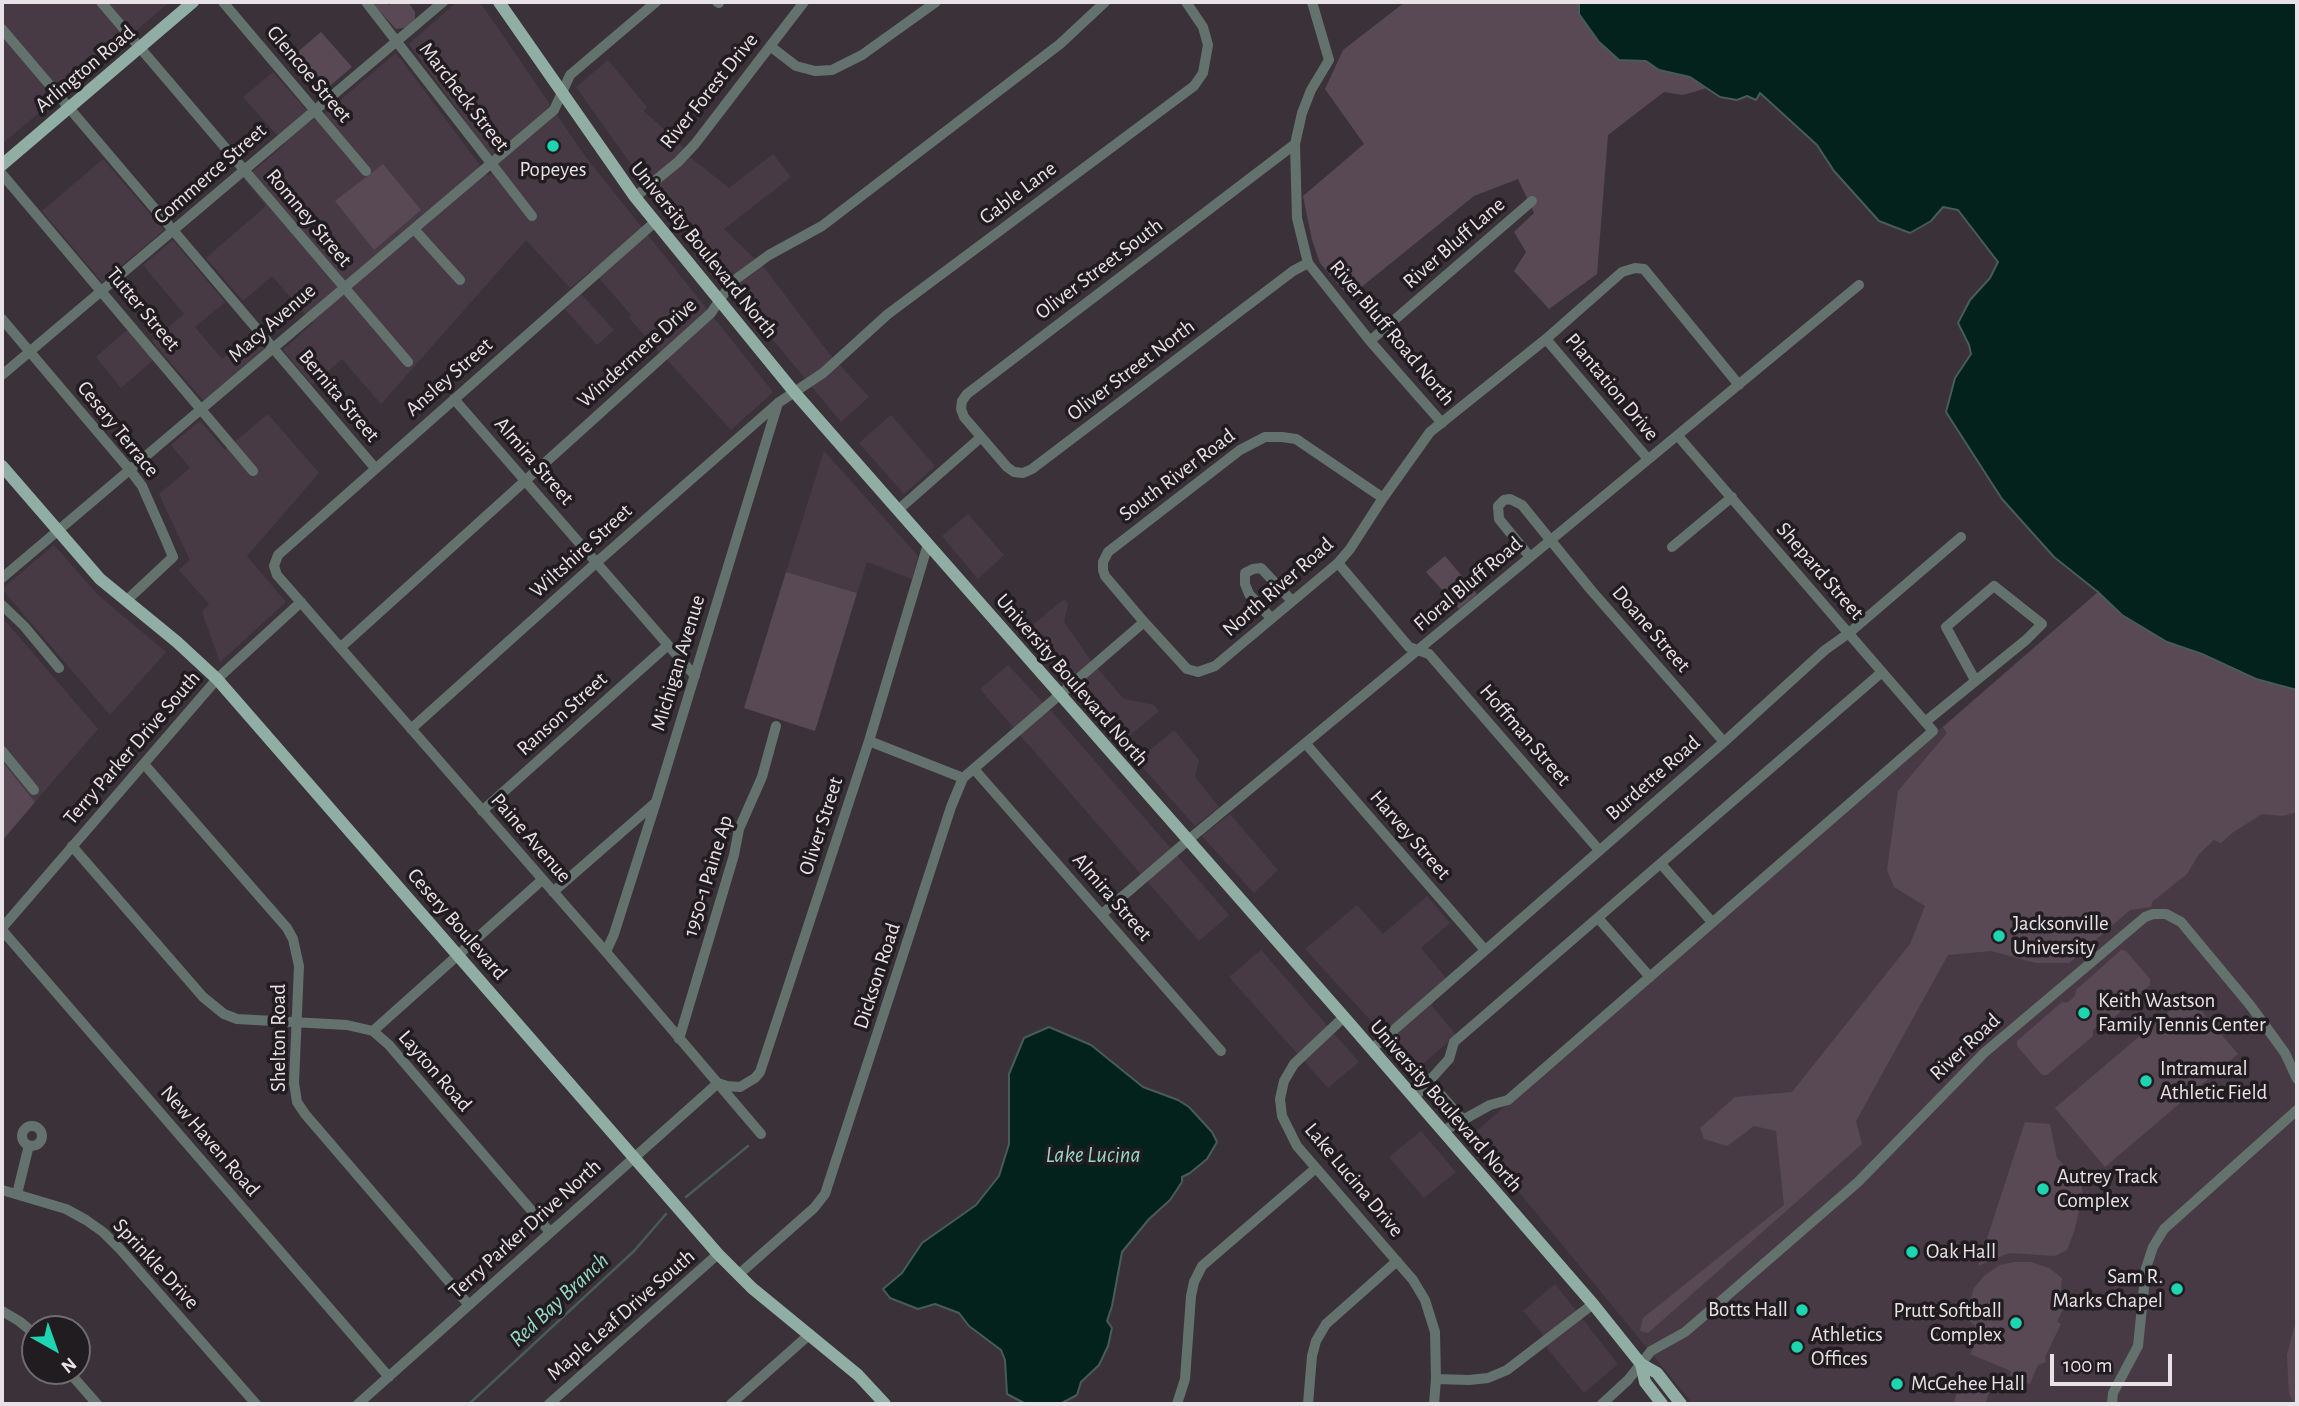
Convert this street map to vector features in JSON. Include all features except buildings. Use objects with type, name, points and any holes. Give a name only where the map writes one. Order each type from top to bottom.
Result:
[{"type":"main road","name":"Arlington Road","points":[[2,165],[193,2]]},
{"type":"main road","name":"University Boulevard North","points":[[500,2],[635,197],[719,303],[1187,841],[1372,1049],[1593,1304],[1641,1364],[1657,1373],[1681,1404]]},
{"type":"main road","name":"Cesery Boulevard","points":[[2,466],[100,579],[177,642],[217,679],[738,1275],[858,1375],[885,1404]]},
{"type":"main road","name":"University Boulevard North","points":[[1641,1364],[1645,1382],[1662,1404]]},
{"type":"street","name":"Romney Street","points":[[101,2],[408,362]]},
{"type":"street","name":"Glencoe Street","points":[[223,2],[366,171]]},
{"type":"street","name":"Marcheck Street","points":[[366,2],[532,216]]},
{"type":"street","name":"Commerce Street","points":[[2,375],[443,2]]},
{"type":"street","name":"Macy Avenue","points":[[2,578],[554,110],[570,75],[656,2]]},
{"type":"street","name":"River Forest Drive","points":[[635,197],[678,162],[695,144],[804,2]]},
{"type":"street","points":[[770,46],[796,66],[815,71],[832,69],[862,55],[936,2]]},
{"type":"street","name":"Windermere Drive","points":[[341,647],[711,313],[732,282],[769,255],[822,226],[1059,44],[1105,2]]},
{"type":"street","name":"Gable Lane","points":[[795,393],[823,373],[899,306],[1194,86],[1203,73],[1208,45],[1203,27],[1186,2]]},
{"type":"street","name":"River Bluff Road North","points":[[1312,2],[1329,60],[1311,90],[1295,144],[1297,218],[1308,263],[1441,424],[1546,339],[1622,272],[1635,268],[1644,269],[1740,385]]},
{"type":"street","name":"Bernita Street","points":[[2,29],[375,468]]},
{"type":"street","name":"Oliver Street South","points":[[980,438],[961,409],[967,394],[1295,144]]},
{"type":"street","name":"Tutter Street","points":[[2,174],[253,471]]},
{"type":"street","name":"River Bluff Lane","points":[[1370,341],[1532,201]]},
{"type":"street","name":"Ansley Street","points":[[274,566],[278,555],[655,222]]},
{"type":"street","points":[[414,229],[460,280]]},
{"type":"street","name":"Oliver Street North","points":[[980,438],[1014,472],[1023,473],[1032,469],[1293,271],[1308,263]]},
{"type":"street","name":"Floral Bluff Road","points":[[1102,914],[1859,285]]},
{"type":"street","name":"Cesery Terrace","points":[[2,318],[142,486],[173,557],[126,601]]},
{"type":"street","name":"Plantation Drive","points":[[1546,339],[1648,459]]},
{"type":"street","points":[[778,403],[795,393]]},
{"type":"street","name":"Almira Street","points":[[454,399],[695,676]]},
{"type":"street","name":"Wiltshire Street","points":[[411,729],[778,403]]},
{"type":"street","name":"Michigan Avenue","points":[[606,952],[656,803],[778,403]]},
{"type":"street","name":"North River Road","points":[[1144,622],[1187,669],[1198,672],[1215,667],[1338,563],[1430,432],[1441,424]]},
{"type":"street","name":"Shepard Street","points":[[1678,436],[1933,731],[1712,922]]},
{"type":"street","name":"South River Road","points":[[1144,622],[1105,576],[1103,562],[1108,552],[1252,443],[1265,437],[1296,439],[1383,498]]},
{"type":"street","points":[[898,510],[980,438]]},
{"type":"street","points":[[1672,547],[1732,498]]},
{"type":"street","name":"Doane Street","points":[[1530,557],[1499,519],[1498,506],[1510,499],[1522,505],[1724,742]]},
{"type":"street","name":"Burdette Road","points":[[1372,1049],[1724,742],[1825,650],[1849,633],[1961,537]]},
{"type":"street","name":"Oliver Street","points":[[718,1083],[740,1087],[760,1072],[869,741],[929,544]]},
{"type":"street","name":"Hoffman Street","points":[[1338,563],[1409,647],[1429,654],[1599,850]]},
{"type":"street","name":"Paine Avenue","points":[[274,566],[277,575],[761,1134]]},
{"type":"street","points":[[1271,618],[1249,594],[1245,573],[1261,568],[1292,601]]},
{"type":"street","points":[[1925,722],[2042,624],[1994,586],[1946,627],[1975,680]]},
{"type":"street","name":"Terry Parker Drive South","points":[[2,929],[217,679],[301,602]]},
{"type":"street","points":[[2,606],[24,626],[59,668]]},
{"type":"street","name":"Dickson Road","points":[[738,1275],[814,1208],[825,1194],[951,807],[963,778],[1144,622]]},
{"type":"street","name":"Ranson Street","points":[[482,811],[667,645]]},
{"type":"street","points":[[1414,1098],[1449,1059],[1454,1042],[1882,672]]},
{"type":"street","name":"1950-1 Paine Ap","points":[[679,1039],[739,830],[762,777],[776,726]]},
{"type":"street","points":[[869,741],[963,778]]},
{"type":"street","name":"Harvey Street","points":[[1306,744],[1485,950]]},
{"type":"street","points":[[2,751],[34,790]]},
{"type":"street","name":"Shelton Road","points":[[144,764],[278,918],[293,939],[299,966],[295,1083],[297,1102],[469,1305]]},
{"type":"street","name":"Almira Street","points":[[974,769],[1221,1051]]},
{"type":"street","points":[[553,892],[656,803]]},
{"type":"street","name":"Layton Road","points":[[72,846],[212,1007],[237,1019],[347,1025],[373,1031],[389,1045],[550,1232]]},
{"type":"street","points":[[1443,1132],[1490,1105],[1508,1100],[1712,922],[1661,863]]},
{"type":"street","points":[[373,1031],[542,880]]},
{"type":"street","name":"River Road","points":[[1641,1364],[1650,1351],[1685,1332],[1858,1182],[1984,1053],[2149,915],[2166,914],[2181,922],[2250,1005],[2281,1048],[2297,1079]]},
{"type":"street","points":[[1598,918],[1650,977]]},
{"type":"street","name":"New Haven Road","points":[[2,929],[389,1377]]},
{"type":"street","name":"Lake Lucina Drive","points":[[1344,1017],[1294,1065],[1284,1081],[1280,1099],[1282,1116],[1288,1131],[1316,1168],[1413,1280],[1432,1316],[1435,1332],[1434,1404]]},
{"type":"street","points":[[1429,1082],[1463,1120]]},
{"type":"street","name":"Terry Parker Drive North","points":[[358,1404],[718,1083]]},
{"type":"street","points":[[2112,1404],[2113,1393],[2138,1346],[2146,1268],[2153,1247],[2164,1229],[2297,1110]]},
{"type":"street","points":[[18,1194],[29,1145]]},
{"type":"street","points":[[1177,1404],[1185,1379],[1191,1296],[1202,1266],[1316,1168]]},
{"type":"street","name":"Sprinkle Drive","points":[[2,1190],[66,1209],[103,1232],[256,1404]]},
{"type":"street","name":"Maple Leaf Drive South","points":[[549,1404],[719,1254]]},
{"type":"street","points":[[1308,1404],[1312,1356],[1316,1341],[1326,1324],[1397,1261]]},
{"type":"street","points":[[1436,1379],[1488,1378],[1507,1370],[1525,1359],[1593,1304]]},
{"type":"street","points":[[2,1311],[21,1323]]},
{"type":"street","points":[[731,1404],[810,1334]]},
{"type":"street","points":[[1602,1404],[1641,1364]]},
{"type":"street","points":[[80,1385],[97,1404]]},
{"type":"shaded area","points":[[2,2],[170,2],[2,144]]},
{"type":"shaded area","points":[[371,2],[387,2],[389,5],[394,2],[408,2],[415,12],[415,19],[405,28],[396,29]]},
{"type":"shaded area","points":[[457,2],[480,2],[585,156],[773,392],[731,430],[629,318],[631,315],[592,270],[570,288],[526,240],[381,404],[342,359],[312,385],[283,350],[313,323],[272,276],[243,301],[206,258],[266,206],[244,179],[285,144],[243,97],[273,72],[316,121],[396,53],[488,176],[499,167],[409,44]]},
{"type":"shaded area","points":[[1405,2],[1579,2],[1579,15],[1599,42],[1619,60],[1646,61],[1659,70],[1690,77],[1707,88],[1683,95],[1664,92],[1608,135],[1597,274],[1549,309],[1514,271],[1526,252],[1514,232],[1534,213],[1518,179],[1474,196],[1349,297],[1320,263],[1303,196],[1364,144],[1325,89],[1343,50]]},
{"type":"shaded area","points":[[321,32],[352,67],[318,96],[287,61]]},
{"type":"shaded area","points":[[608,60],[647,107],[644,111],[682,146],[690,157],[729,188],[773,154],[791,177],[724,229],[766,270],[828,352],[869,397],[841,422],[653,195],[576,87]]},
{"type":"shaded area","points":[[103,159],[164,230],[102,282],[42,211]]},
{"type":"shaded area","points":[[383,164],[421,210],[374,250],[335,201]]},
{"type":"shaded area","points":[[173,240],[225,302],[195,327],[222,359],[253,334],[266,350],[204,401],[152,341],[184,314],[143,265]]},
{"type":"shaded area","points":[[581,294],[614,330],[597,345],[565,309]]},
{"type":"shaded area","points":[[127,330],[153,360],[121,388],[96,357]]},
{"type":"shaded area","points":[[268,414],[319,473],[247,556],[286,602],[220,662],[202,612],[209,604],[179,570],[190,560],[159,494],[190,468],[171,445],[200,421],[225,450]]},
{"type":"shaded area","points":[[891,415],[935,466],[904,494],[859,443]]},
{"type":"shaded area","points":[[824,451],[918,556],[912,579],[867,562],[857,593],[786,572]]},
{"type":"shaded area","points":[[968,514],[1004,555],[978,579],[942,536]]},
{"type":"shaded area","points":[[54,545],[98,595],[166,652],[110,715],[2,589]]},
{"type":"shaded area","points":[[1445,556],[1477,594],[1459,609],[1426,572]]},
{"type":"shaded area","points":[[786,572],[857,593],[815,731],[744,708]]},
{"type":"shaded area","name":"Jacksonville University","points":[[2098,592],[2122,615],[2167,642],[2256,679],[2297,690],[2297,1404],[1693,1404],[1472,1135]]},
{"type":"shaded area","points":[[2098,592],[2122,615],[2167,642],[2202,654],[2256,679],[2297,690],[2297,812],[2283,816],[2262,814],[2221,843],[2214,840],[2199,854],[2187,874],[2152,902],[2151,907],[2130,910],[2069,963],[2036,963],[1991,951],[1948,955],[1856,1121],[1862,1144],[1648,1333],[1640,1331],[1643,1318],[1784,1205],[1776,1131],[1754,1126],[1727,1146],[1704,1139],[1700,1128],[1735,1097],[1792,1092],[1910,944],[1925,906],[1894,887],[1887,870],[1898,791],[1947,733],[1943,727]]},
{"type":"shaded area","points":[[1064,599],[1068,604],[1064,622],[1091,661],[1124,699],[1154,705],[1159,711],[1121,743],[1024,632]]},
{"type":"shaded area","points":[[2,617],[98,729],[35,802],[2,761]]},
{"type":"shaded area","points":[[1008,665],[1229,915],[1199,941],[980,689]]},
{"type":"shaded area","points":[[1174,730],[1199,760],[1195,777],[1219,807],[1195,826],[1137,761]]},
{"type":"shaded area","points":[[2,761],[35,802],[2,841]]},
{"type":"shaded area","points":[[1230,814],[1278,870],[1254,893],[1202,836]]},
{"type":"shaded area","points":[[1427,896],[1450,923],[1421,948],[1446,978],[1432,1006],[1456,1035],[1416,1070],[1305,949],[1357,905],[1383,934]]},
{"type":"shaded area","points":[[1261,950],[1359,1062],[1328,1088],[1229,977]]},
{"type":"shaded area","name":"Keith Wastson Family Tennis Center","points":[[2121,950],[2126,951],[2150,979],[2150,985],[2107,1024],[2100,1024],[2093,1030],[2093,1036],[2047,1075],[2042,1075],[2017,1046],[2017,1041],[2062,1002],[2067,1003],[2075,996],[2076,990]]},
{"type":"shaded area","name":"Intramural Athletic Field","points":[[2188,995],[2238,1054],[2105,1167],[2055,1108]]},
{"type":"shaded area","name":"Autrey Track Complex","points":[[2025,1122],[2050,1124],[2057,1158],[2081,1183],[2083,1195],[2074,1232],[2067,1250],[2055,1256],[2009,1253],[1978,1266]]},
{"type":"shaded area","points":[[1421,1131],[1456,1172],[1424,1198],[1389,1157]]},
{"type":"shaded area","name":"Prutt Softball Complex","points":[[2031,1262],[2049,1268],[2062,1278],[2060,1302],[2065,1304],[2057,1322],[2061,1324],[2045,1357],[2046,1362],[2038,1365],[2030,1384],[2017,1381],[2017,1378],[2010,1375],[2011,1371],[1970,1354],[1980,1331],[1965,1316],[1974,1288],[1984,1276],[2000,1265]]},
{"type":"shaded area","points":[[1555,1284],[1618,1364],[1584,1393],[1547,1348],[1542,1333],[1523,1311]]},
{"type":"shaded area","points":[[2297,1316],[2297,1404],[2294,1404],[2289,1393],[2287,1355]]},
{"type":"shaded area","points":[[1962,1380],[1990,1390],[1985,1404],[1953,1404]]},
{"type":"water","points":[[1579,2],[2297,2],[2297,690],[2256,679],[2202,654],[2167,642],[2122,615],[2054,557],[2002,499],[1946,412],[1955,378],[1971,354],[1958,323],[1970,300],[1990,278],[1998,262],[1958,210],[1943,207],[1931,221],[1910,233],[1879,221],[1834,171],[1817,145],[1760,93],[1756,100],[1747,96],[1737,100],[1720,97],[1690,77],[1659,70],[1646,61],[1619,60],[1599,42],[1579,14]]},
{"type":"water","name":"Lake Lucina","points":[[1049,1027],[1091,1045],[1143,1087],[1189,1107],[1212,1132],[1217,1142],[1207,1159],[1182,1177],[1182,1182],[1170,1200],[1149,1219],[1122,1252],[1107,1321],[1112,1328],[1108,1346],[1099,1365],[1081,1382],[1077,1395],[1062,1403],[1026,1404],[1007,1394],[1005,1360],[1001,1350],[969,1326],[959,1313],[935,1304],[918,1309],[890,1298],[883,1289],[902,1273],[922,1243],[976,1205],[999,1176],[1009,1144],[1009,1074],[1024,1038]]},
{"type":"waterway","points":[[686,1197],[748,1146]]},
{"type":"waterway","name":"Red Bay Branch","points":[[469,1404],[634,1251],[666,1214]]},
{"type":"place","name":"Popeyes","points":[[553,146]]},
{"type":"place","name":"Jacksonville University","points":[[1999,936]]},
{"type":"place","name":"Keith Wastson Family Tennis Center","points":[[2084,1013]]},
{"type":"place","name":"Intramural Athletic Field","points":[[2146,1081]]},
{"type":"place","name":"Autrey Track Complex","points":[[2043,1189]]},
{"type":"place","name":"Oak Hall","points":[[1912,1252]]},
{"type":"place","name":"Sam R. Marks Chapel","points":[[2177,1289]]},
{"type":"place","name":"Botts Hall","points":[[1802,1310]]},
{"type":"place","name":"Prutt Softball Complex","points":[[2016,1323]]},
{"type":"place","name":"Athletics Offices","points":[[1797,1347]]},
{"type":"place","name":"McGehee Hall","points":[[1897,1384]]}]
